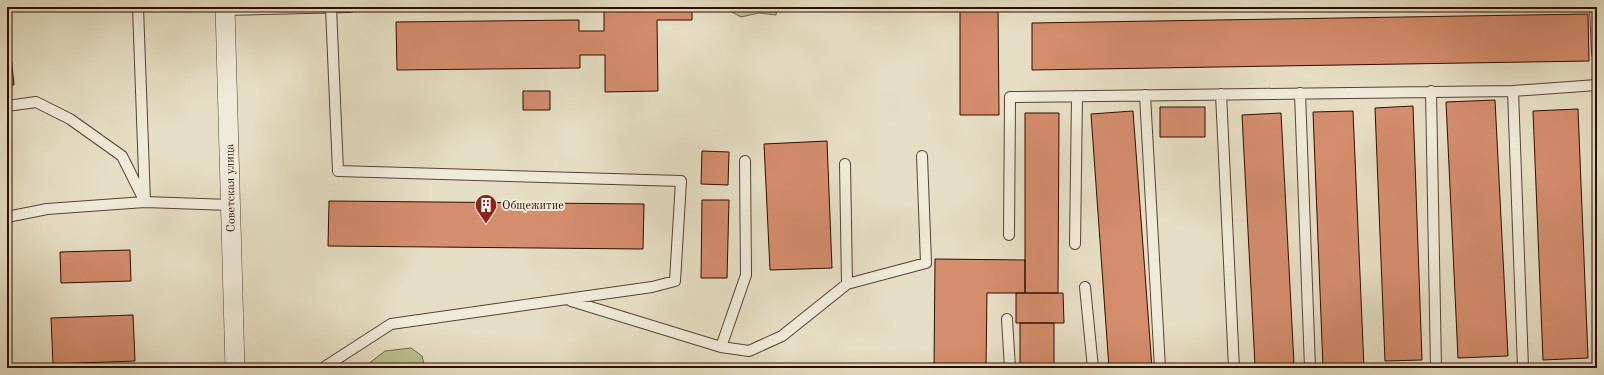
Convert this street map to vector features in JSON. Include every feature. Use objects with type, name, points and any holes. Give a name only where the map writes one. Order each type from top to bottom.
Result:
[{"type":"street","name":"Советская улица","points":[[225,9],[234,368]]},
{"type":"lane","points":[[138,7],[145,202]]},
{"type":"lane","points":[[225,9],[350,7]]},
{"type":"lane","points":[[1595,7],[1597,53]]},
{"type":"lane","points":[[323,368],[391,324],[652,288],[675,281],[681,181],[338,171],[331,8]]},
{"type":"lane","points":[[1009,235],[1010,97],[1513,91],[1597,85]]},
{"type":"lane","points":[[1513,91],[1523,368]]},
{"type":"lane","points":[[1431,92],[1436,368]]},
{"type":"lane","points":[[1300,93],[1310,368]]},
{"type":"lane","points":[[1221,94],[1234,368]]},
{"type":"lane","points":[[1146,95],[1160,368]]},
{"type":"lane","points":[[1075,244],[1077,96]]},
{"type":"lane","points":[[7,106],[36,102],[70,119],[122,156],[145,202]]},
{"type":"lane","points":[[567,300],[721,347],[749,351],[782,336],[847,284],[926,264],[922,156]]},
{"type":"lane","points":[[721,347],[746,275],[745,161]]},
{"type":"lane","points":[[845,164],[847,284]]},
{"type":"lane","points":[[7,217],[47,209],[145,202],[230,205]]},
{"type":"lane","points":[[1085,287],[1092,368]]},
{"type":"lane","points":[[1007,319],[1010,368]]},
{"type":"green space","points":[[729,7],[777,7],[776,15],[759,13],[741,17],[730,11]]},
{"type":"green space","points":[[411,348],[422,356],[425,368],[363,368],[385,351]]},
{"type":"building","points":[[604,7],[692,7],[692,20],[657,20],[658,91],[605,92],[605,55],[580,55],[580,68],[397,70],[396,22],[579,20],[579,31],[604,31]]},
{"type":"building","points":[[960,7],[998,7],[999,115],[960,115]]},
{"type":"building","points":[[1588,14],[1589,61],[1032,70],[1032,23]]},
{"type":"building","points":[[8,26],[14,85],[7,85]]},
{"type":"building","points":[[523,91],[550,91],[550,110],[523,110]]},
{"type":"building","points":[[1495,100],[1508,356],[1458,358],[1446,102]]},
{"type":"building","points":[[1413,106],[1422,360],[1385,361],[1375,108]]},
{"type":"building","points":[[1160,107],[1205,107],[1205,137],[1160,137]]},
{"type":"building","points":[[1578,109],[1588,358],[1543,360],[1533,111]]},
{"type":"building","points":[[1133,111],[1152,368],[1109,368],[1091,114]]},
{"type":"building","points":[[1353,111],[1364,368],[1323,368],[1313,112]]},
{"type":"building","points":[[1025,113],[1059,113],[1058,293],[1025,293]]},
{"type":"building","points":[[1281,113],[1294,364],[1255,366],[1242,115]]},
{"type":"building","points":[[827,141],[832,268],[770,270],[764,144]]},
{"type":"building","points":[[702,151],[729,152],[728,185],[701,184]]},
{"type":"building","points":[[702,200],[729,200],[727,278],[701,278]]},
{"type":"building","name":"Общежитие","points":[[329,201],[644,204],[643,249],[328,246]]},
{"type":"building","points":[[130,250],[131,281],[61,283],[60,252]]},
{"type":"building","points":[[935,259],[1025,260],[1025,293],[987,293],[986,368],[934,368]]},
{"type":"building","points":[[1016,293],[1063,293],[1064,323],[1016,323]]},
{"type":"building","points":[[133,315],[135,361],[53,364],[51,318]]},
{"type":"building","points":[[1020,323],[1054,323],[1054,368],[1020,368]]},
{"type":"place","name":"Общежитие","points":[[486,224]]}]
